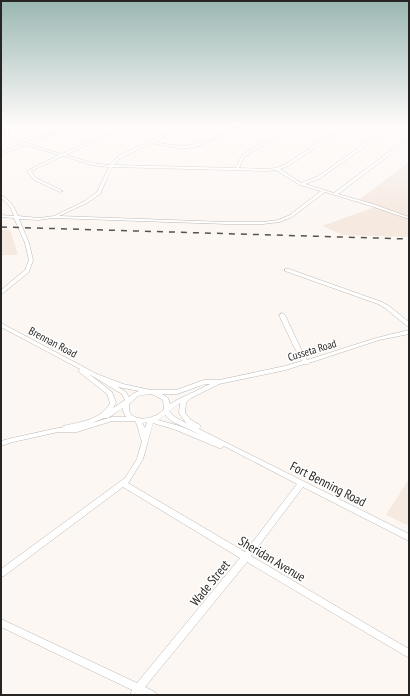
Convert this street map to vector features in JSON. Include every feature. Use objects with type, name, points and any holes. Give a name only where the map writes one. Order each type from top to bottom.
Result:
[{"type":"street","points":[[59,157],[29,171],[35,179],[61,191]]},
{"type":"street","points":[[68,157],[92,164],[111,166],[237,169],[277,169],[298,157]]},
{"type":"street","points":[[1,216],[15,215],[41,220],[61,214],[86,202],[99,193],[111,166],[119,157]]},
{"type":"street","points":[[237,169],[242,157]]},
{"type":"street","points":[[301,184],[318,178],[347,157]]},
{"type":"street","points":[[335,194],[383,157]]},
{"type":"street","points":[[277,169],[301,184],[409,218]]},
{"type":"street","points":[[52,217],[227,224],[263,223],[279,221],[291,216],[324,191]]},
{"type":"street","points":[[1,196],[9,202],[27,243],[30,255],[30,265],[27,271],[1,292]]},
{"type":"street","points":[[287,270],[380,303],[409,324]]},
{"type":"street","points":[[282,315],[296,347],[306,363]]},
{"type":"street","name":"Brennan Road","points":[[1,325],[95,375],[122,386],[149,392]]},
{"type":"street","name":"Cusseta Road","points":[[149,392],[177,392],[204,382],[219,382],[306,363],[378,339],[409,332]]},
{"type":"street","points":[[70,363],[108,390],[112,396],[112,406],[106,414],[97,419]]},
{"type":"street","name":"Brennan Road","points":[[95,375],[124,393],[127,402]]},
{"type":"street","name":"Cusseta Road","points":[[166,411],[189,396],[219,382]]},
{"type":"street","points":[[1,444],[97,419],[112,413],[136,394],[149,392],[160,394],[166,399],[168,406],[166,411],[158,418],[151,420],[124,418],[77,430],[58,430]]},
{"type":"street","points":[[189,396],[182,405],[182,413],[184,417],[213,438]]},
{"type":"street","points":[[127,402],[125,407],[128,414],[136,419],[142,427],[145,441]]},
{"type":"street","name":"Fort Benning Road","points":[[166,411],[173,419],[409,538]]},
{"type":"street","points":[[1,574],[123,484],[131,476],[138,465],[144,450],[151,420]]},
{"type":"street","name":"Fort Benning Road","points":[[151,420],[178,428],[237,451]]},
{"type":"street","name":"Sheridan Avenue","points":[[123,484],[245,558],[409,654]]},
{"type":"street","name":"Wade Street","points":[[137,692],[245,558],[301,484]]},
{"type":"street","points":[[1,623],[137,692],[152,695]]},
{"type":"shaded area","points":[[409,162],[409,237],[343,235],[322,226],[375,207],[360,199]]},
{"type":"shaded area","points":[[1,230],[10,230],[18,255],[1,255]]},
{"type":"shaded area","points":[[409,479],[409,526],[386,515]]},
{"type":"railway","points":[[1,227],[409,239]]}]
